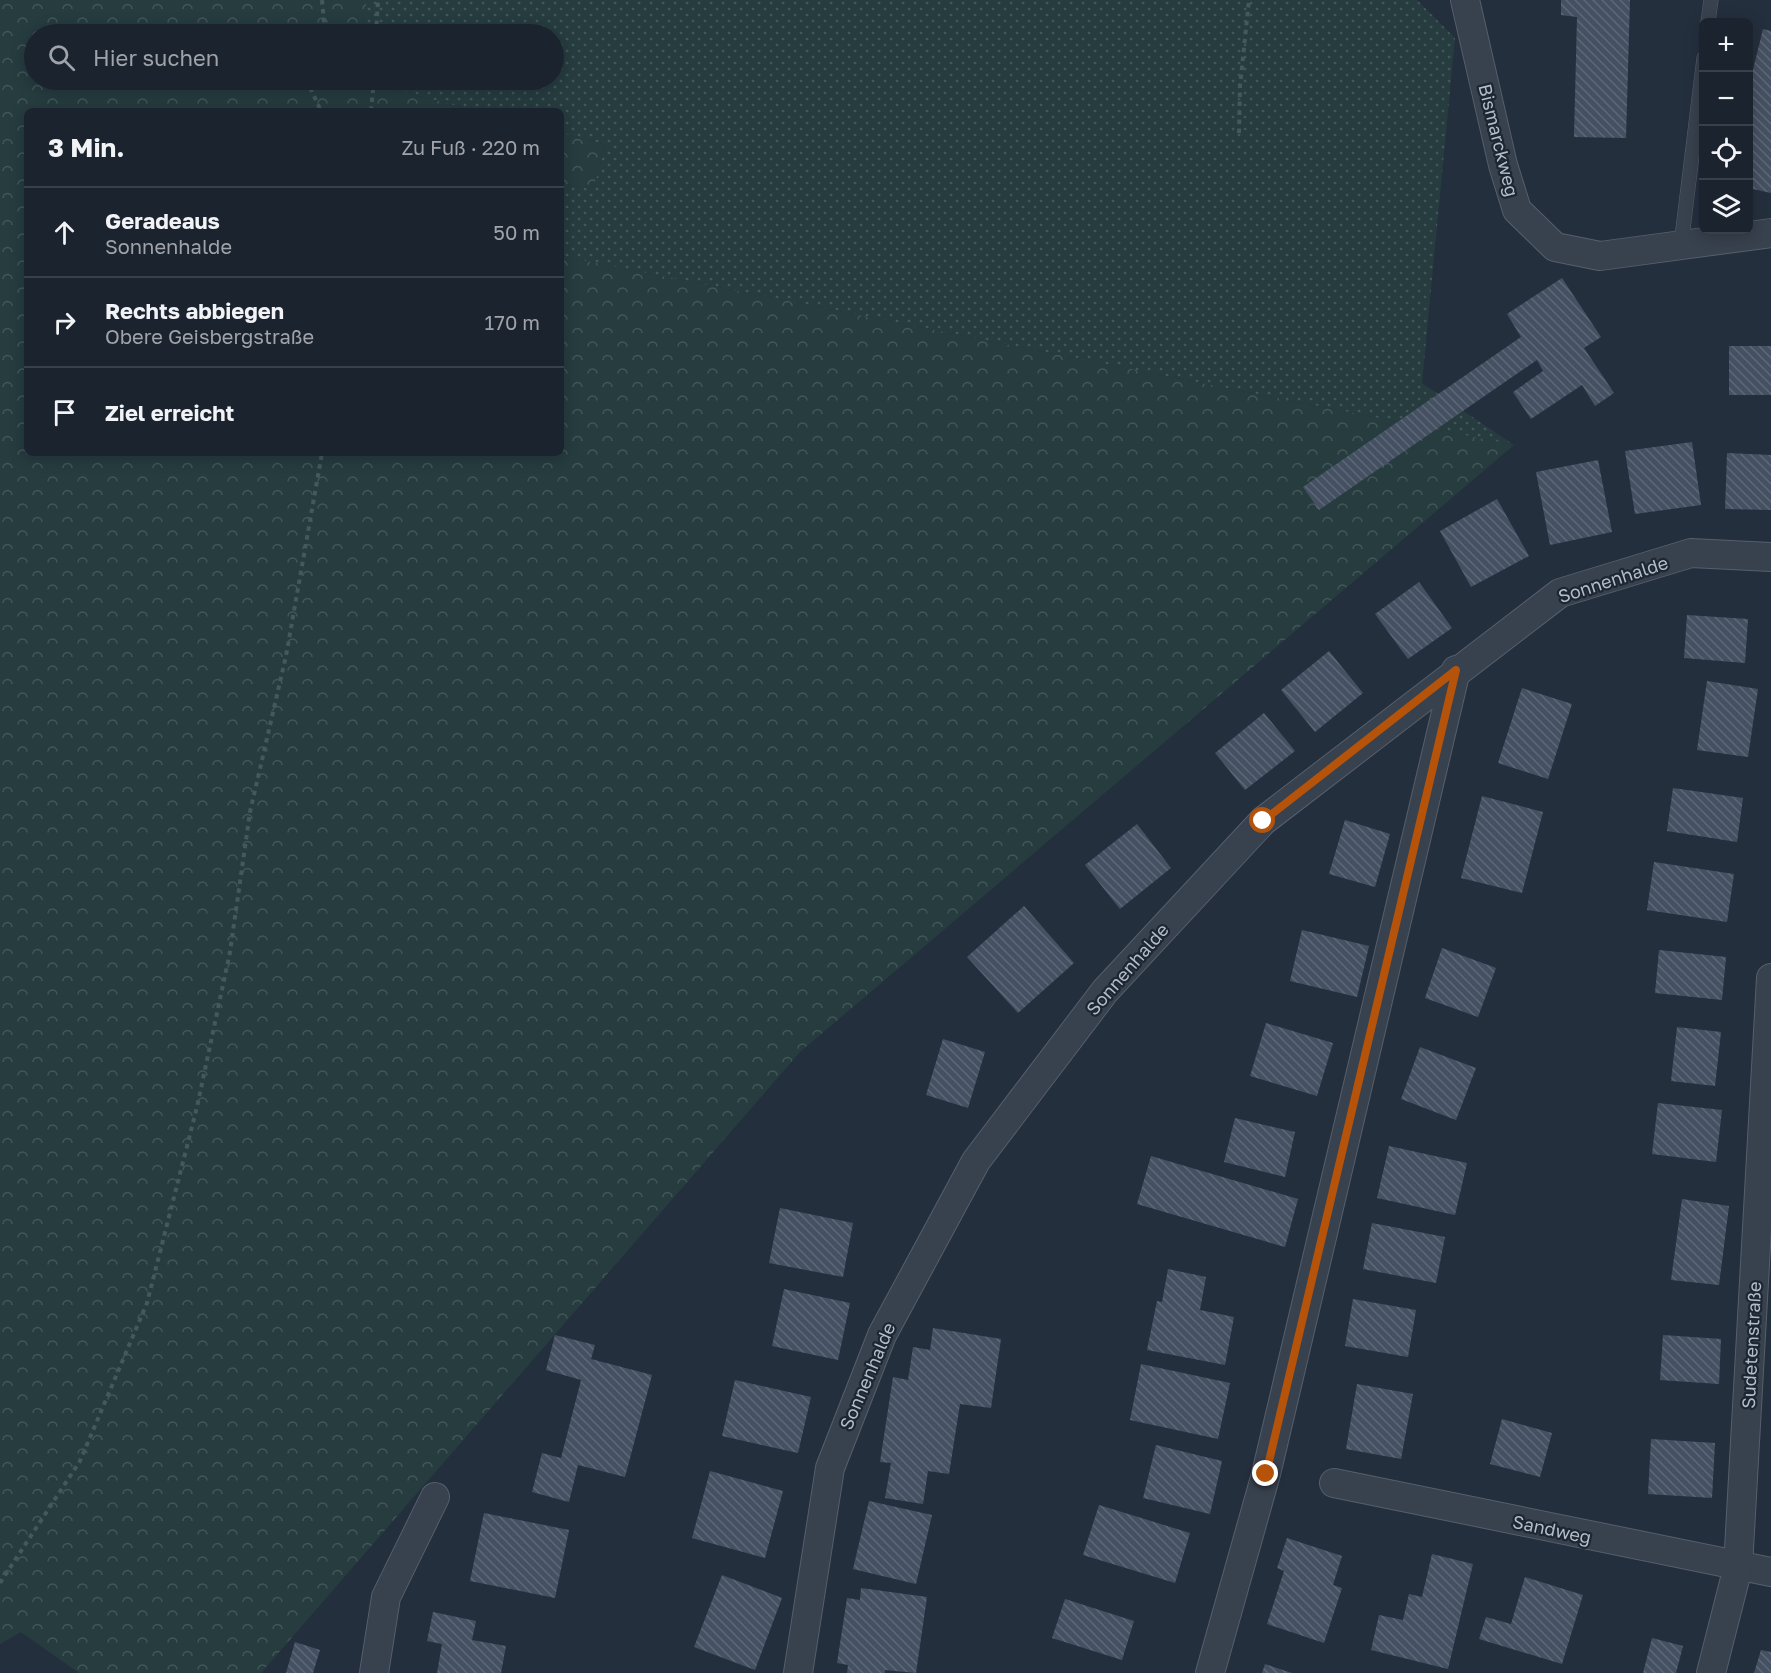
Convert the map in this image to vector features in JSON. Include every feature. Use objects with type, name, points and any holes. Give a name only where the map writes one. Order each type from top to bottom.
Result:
[{"type":"street","name":"Bismarckweg","points":[[1465,0],[1503,165],[1517,210],[1555,247],[1600,256],[1771,233]]},
{"type":"street","name":"Sonnenhalde","points":[[798,1673],[830,1468],[882,1335],[976,1161],[1105,991],[1263,821],[1456,670],[1560,593],[1692,554],[1771,557]]},
{"type":"street","points":[[1210,1673],[1266,1474],[1456,670]]},
{"type":"street","name":"Sudetenstraße","points":[[1711,1673],[1738,1567],[1771,978]]},
{"type":"street","name":"Sandweg","points":[[1334,1483],[1771,1572]]},
{"type":"street","points":[[374,1673],[386,1597],[435,1497]]},
{"type":"lane","points":[[1709,18],[1711,0]]},
{"type":"lane","points":[[1681,244],[1702,72]]},
{"type":"path","points":[[322,0],[324,24]]},
{"type":"path","points":[[377,24],[378,0]]},
{"type":"path","points":[[1239,134],[1240,87],[1249,0]]},
{"type":"path","points":[[311,90],[320,108]]},
{"type":"path","points":[[371,108],[373,90]]},
{"type":"path","points":[[0,1583],[81,1461],[147,1303],[197,1107],[227,963],[250,812],[286,656],[321,456]]},
{"type":"green space","points":[[0,0],[366,0],[366,24],[24,24],[24,90],[396,90],[465,108],[24,108],[24,456],[564,456],[564,257],[1514,445],[800,1052],[261,1673],[79,1673],[21,1632],[0,1644]]},
{"type":"green space","points":[[366,0],[1417,0],[1455,38],[1422,383],[1514,445],[564,257],[564,184],[593,189],[606,145],[564,134],[564,108],[465,108],[396,90],[564,90],[564,24],[366,24]]},
{"type":"green space","points":[[564,134],[606,145],[593,189],[564,184]]},
{"type":"building","points":[[1561,0],[1630,0],[1626,138],[1574,137],[1577,17],[1561,15]]},
{"type":"building","points":[[1763,29],[1771,31],[1771,193],[1753,189],[1753,70]]},
{"type":"building","points":[[1562,278],[1601,337],[1584,348],[1614,393],[1595,406],[1582,385],[1531,419],[1513,392],[1543,371],[1537,360],[1319,510],[1303,487],[1521,337],[1507,314]]},
{"type":"building","points":[[1729,346],[1771,346],[1771,395],[1729,395]]},
{"type":"building","points":[[1692,442],[1701,505],[1635,514],[1625,451]]},
{"type":"building","points":[[1727,453],[1771,455],[1771,510],[1725,509]]},
{"type":"building","points":[[1598,460],[1612,532],[1550,545],[1536,472]]},
{"type":"building","points":[[1497,499],[1529,556],[1471,587],[1440,531]]},
{"type":"building","points":[[1419,582],[1452,628],[1408,659],[1375,614]]},
{"type":"building","points":[[1687,615],[1748,619],[1745,663],[1684,658]]},
{"type":"building","points":[[1329,651],[1363,693],[1315,732],[1281,690]]},
{"type":"building","points":[[1707,681],[1758,689],[1748,757],[1697,750]]},
{"type":"building","points":[[1522,688],[1572,704],[1548,779],[1498,763]]},
{"type":"building","points":[[1264,713],[1295,751],[1245,790],[1215,753]]},
{"type":"building","points":[[1673,788],[1743,798],[1737,842],[1667,831]]},
{"type":"building","points":[[1482,796],[1543,812],[1522,893],[1461,878]]},
{"type":"building","points":[[1345,820],[1390,834],[1375,887],[1329,874]]},
{"type":"building","points":[[1137,824],[1171,868],[1120,909],[1085,865]]},
{"type":"building","points":[[1654,862],[1734,874],[1727,922],[1647,910]]},
{"type":"building","points":[[1024,906],[1074,963],[1018,1013],[967,957]]},
{"type":"building","points":[[1302,930],[1369,946],[1357,997],[1290,981]]},
{"type":"building","points":[[1442,948],[1496,968],[1478,1017],[1425,998]]},
{"type":"building","points":[[1659,950],[1726,957],[1722,1000],[1655,993]]},
{"type":"building","points":[[1266,1023],[1333,1043],[1317,1096],[1250,1076]]},
{"type":"building","points":[[1677,1027],[1721,1032],[1715,1086],[1671,1081]]},
{"type":"building","points":[[943,1039],[985,1052],[968,1108],[926,1095]]},
{"type":"building","points":[[1420,1047],[1476,1068],[1456,1120],[1401,1099]]},
{"type":"building","points":[[1658,1103],[1722,1110],[1716,1162],[1652,1154]]},
{"type":"building","points":[[1235,1118],[1295,1132],[1285,1177],[1224,1162]]},
{"type":"building","points":[[1389,1146],[1467,1163],[1455,1215],[1377,1198]]},
{"type":"building","points":[[1151,1156],[1298,1199],[1285,1247],[1137,1204]]},
{"type":"building","points":[[1682,1199],[1729,1206],[1719,1285],[1671,1280]]},
{"type":"building","points":[[780,1208],[853,1223],[843,1277],[769,1263]]},
{"type":"building","points":[[1372,1223],[1445,1237],[1436,1283],[1363,1269]]},
{"type":"building","points":[[1168,1269],[1206,1277],[1200,1310],[1234,1317],[1225,1365],[1147,1350],[1157,1301],[1162,1302]]},
{"type":"building","points":[[784,1289],[850,1303],[838,1360],[772,1346]]},
{"type":"building","points":[[1353,1299],[1416,1310],[1408,1357],[1345,1346]]},
{"type":"building","points":[[933,1328],[1001,1339],[991,1408],[960,1404],[949,1474],[928,1471],[923,1504],[885,1498],[891,1463],[880,1462],[893,1377],[908,1380],[913,1347],[930,1350]]},
{"type":"building","points":[[555,1335],[595,1345],[591,1359],[652,1375],[625,1477],[578,1465],[569,1502],[532,1492],[542,1453],[561,1458],[581,1380],[546,1370]]},
{"type":"building","points":[[1663,1335],[1721,1339],[1719,1384],[1660,1380]]},
{"type":"building","points":[[1141,1364],[1230,1383],[1218,1439],[1130,1420]]},
{"type":"building","points":[[735,1380],[811,1397],[798,1453],[722,1436]]},
{"type":"building","points":[[1357,1384],[1413,1394],[1401,1459],[1346,1449]]},
{"type":"building","points":[[1502,1419],[1552,1433],[1540,1477],[1490,1464]]},
{"type":"building","points":[[1651,1439],[1715,1443],[1712,1498],[1648,1494]]},
{"type":"building","points":[[1156,1445],[1222,1461],[1210,1514],[1143,1498]]},
{"type":"building","points":[[710,1471],[783,1491],[765,1558],[692,1538]]},
{"type":"building","points":[[869,1501],[932,1515],[916,1584],[853,1569]]},
{"type":"building","points":[[1099,1505],[1190,1533],[1175,1583],[1083,1555]]},
{"type":"building","points":[[484,1513],[569,1530],[555,1598],[470,1581]]},
{"type":"building","points":[[1287,1538],[1342,1556],[1333,1585],[1342,1588],[1324,1643],[1267,1624],[1284,1571],[1277,1568]]},
{"type":"building","points":[[1432,1554],[1473,1564],[1448,1669],[1371,1650],[1379,1615],[1403,1620],[1409,1594],[1422,1597]]},
{"type":"building","points":[[722,1575],[782,1598],[755,1670],[694,1647]]},
{"type":"building","points":[[1525,1577],[1583,1595],[1562,1664],[1479,1639],[1486,1617],[1511,1624]]},
{"type":"building","points":[[861,1588],[927,1597],[916,1673],[885,1670],[885,1673],[847,1673],[848,1665],[837,1663],[847,1598],[860,1600]]},
{"type":"building","points":[[1065,1599],[1134,1621],[1122,1660],[1052,1638]]},
{"type":"building","points":[[433,1612],[476,1621],[472,1640],[506,1646],[501,1673],[437,1673],[442,1644],[427,1641]]},
{"type":"building","points":[[1652,1638],[1683,1646],[1676,1673],[1643,1673]]},
{"type":"building","points":[[295,1642],[320,1650],[313,1673],[286,1673]]},
{"type":"building","points":[[1761,1650],[1771,1652],[1771,1673],[1754,1673]]},
{"type":"building","points":[[1265,1664],[1292,1673],[1262,1673]]},
{"type":"route","points":[[1263,821],[1456,670],[1266,1474]]}]
